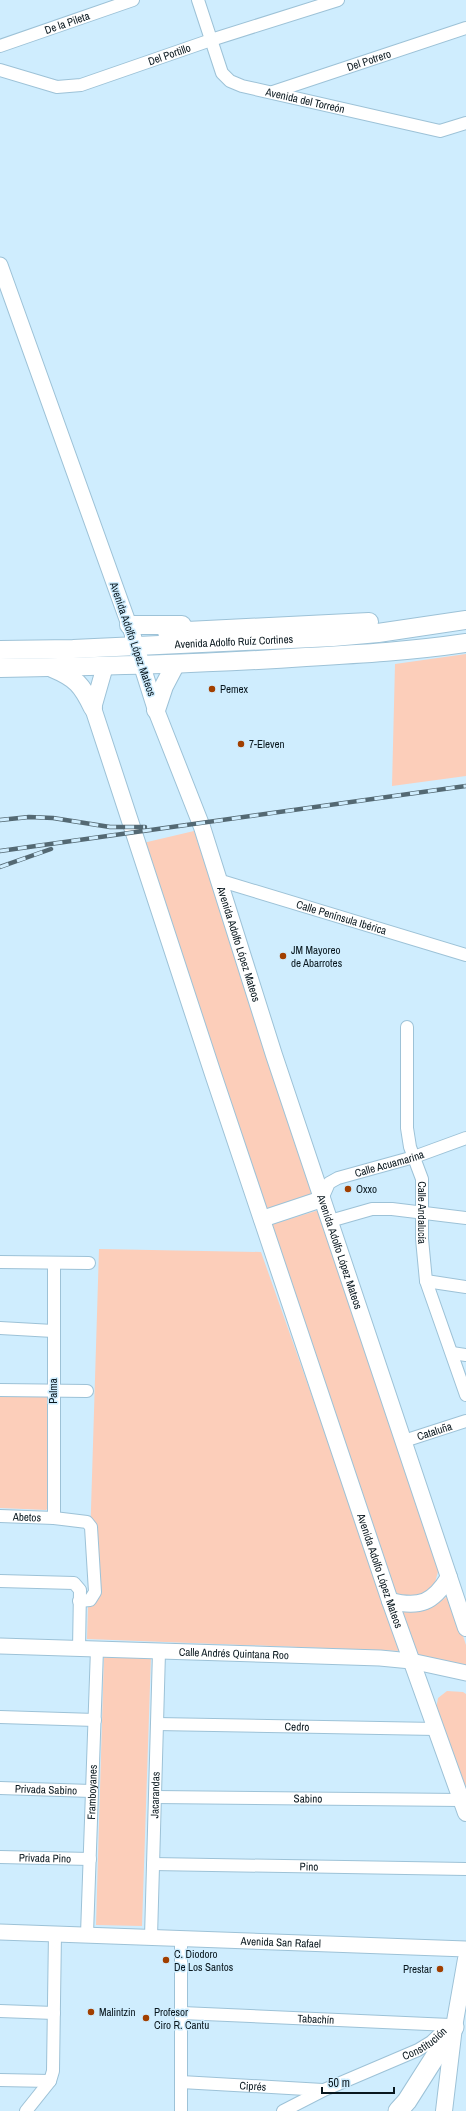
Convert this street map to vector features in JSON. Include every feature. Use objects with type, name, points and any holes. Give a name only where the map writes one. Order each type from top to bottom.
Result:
[{"type":"highway","points":[[398,2111],[407,2101],[453,2025]]},
{"type":"main road","name":"Avenida Adolfo Ruíz Cortines","points":[[130,638],[151,633],[224,628],[374,622],[429,616],[466,608]]},
{"type":"main road","name":"Avenida Adolfo Ruíz Cortines","points":[[0,650],[130,638],[370,634],[466,620]]},
{"type":"main road","name":"Avenida Adolfo López Mateos","points":[[130,638],[144,666],[156,710],[202,827],[322,1199],[466,1628]]},
{"type":"main road","points":[[93,708],[105,666],[130,638]]},
{"type":"main road","name":"Avenida Adolfo Ruíz Cortines","points":[[0,668],[175,665],[392,652],[466,643]]},
{"type":"main road","points":[[156,710],[164,686],[175,665]]},
{"type":"main road","points":[[50,667],[77,681],[84,688],[93,708]]},
{"type":"main road","name":"Avenida Adolfo López Mateos","points":[[93,708],[390,1601],[464,1807]]},
{"type":"main road","points":[[262,1219],[322,1199]]},
{"type":"main road","points":[[390,1601],[405,1604],[417,1604],[427,1601],[441,1590],[448,1577]]},
{"type":"main road","points":[[444,2111],[450,2075],[453,2025],[463,1990],[466,1959]]},
{"type":"street","name":"De la Pileta","points":[[0,46],[133,0]]},
{"type":"street","name":"Avenida del Torreón","points":[[198,0],[222,73],[230,81],[242,86],[440,131],[466,123]]},
{"type":"street","name":"Del Portillo","points":[[0,70],[57,87],[76,86],[211,40],[338,0]]},
{"type":"street","name":"Del Potrero","points":[[272,92],[466,28]]},
{"type":"street","name":"Avenida Adolfo López Mateos","points":[[0,265],[130,638]]},
{"type":"street","name":"Calle Península Ibérica","points":[[218,880],[466,955]]},
{"type":"street","name":"Calle Andalucía","points":[[407,1027],[407,1128],[410,1147],[422,1179],[422,1252],[426,1281],[466,1395]]},
{"type":"street","name":"Calle Acuamarina","points":[[322,1199],[329,1183],[338,1178],[414,1157],[466,1138]]},
{"type":"street","points":[[330,1221],[372,1209],[421,1212],[466,1218]]},
{"type":"street","points":[[0,1262],[89,1263]]},
{"type":"street","name":"Palma","points":[[54,1263],[54,1518]]},
{"type":"street","points":[[426,1281],[466,1287]]},
{"type":"street","points":[[0,1328],[53,1331]]},
{"type":"street","points":[[452,1353],[466,1355]]},
{"type":"street","points":[[0,1390],[87,1391]]},
{"type":"street","name":"Cataluña","points":[[404,1440],[466,1421]]},
{"type":"street","name":"Abetos","points":[[0,1516],[54,1518],[87,1522],[91,1527],[95,1592],[90,1600],[79,1601]]},
{"type":"street","points":[[0,1581],[74,1583],[78,1586],[79,1649]]},
{"type":"street","name":"Calle Andrés Quintana Roo","points":[[0,1646],[159,1652],[333,1655],[411,1661],[466,1674]]},
{"type":"street","name":"Framboyanes","points":[[88,1934],[91,1791],[97,1649]]},
{"type":"street","name":"Jacarandas","points":[[151,1937],[159,1652]]},
{"type":"street","points":[[0,1717],[95,1720]]},
{"type":"street","name":"Cedro","points":[[157,1724],[436,1729]]},
{"type":"street","name":"Privada Sabino","points":[[0,1788],[91,1791]]},
{"type":"street","name":"Sabino","points":[[155,1797],[464,1807]]},
{"type":"street","name":"Privada Pino","points":[[0,1857],[90,1859]]},
{"type":"street","name":"Pino","points":[[153,1864],[466,1870]]},
{"type":"street","name":"Avenida San Rafael","points":[[0,1932],[88,1934],[466,1949]]},
{"type":"street","points":[[26,2111],[50,2081],[54,2065],[55,1934]]},
{"type":"street","points":[[181,1938],[181,2111]]},
{"type":"street","points":[[0,2011],[54,2013]]},
{"type":"street","name":"Tabachín","points":[[182,2014],[453,2025]]},
{"type":"street","name":"Constitución","points":[[283,2111],[324,2090],[418,2050],[453,2025]]},
{"type":"street","points":[[0,2080],[50,2081]]},
{"type":"street","name":"Ciprés","points":[[181,2082],[324,2090]]},
{"type":"shaded area","points":[[466,654],[466,776],[392,786],[395,664]]},
{"type":"shaded area","points":[[194,831],[314,1198],[266,1211],[143,843]]},
{"type":"shaded area","points":[[319,1210],[439,1568],[433,1590],[423,1597],[400,1596],[393,1589],[270,1225]]},
{"type":"shaded area","points":[[99,1249],[261,1252],[402,1651],[87,1639]]},
{"type":"shaded area","points":[[0,1393],[48,1395],[51,1400],[49,1507],[46,1510],[0,1508]]},
{"type":"shaded area","points":[[449,1594],[466,1645],[466,1668],[414,1654],[397,1608],[412,1611],[425,1609],[437,1604]]},
{"type":"shaded area","points":[[104,1654],[151,1655],[142,1926],[96,1925]]},
{"type":"shaded area","points":[[447,1691],[463,1692],[466,1694],[466,1798],[436,1709],[438,1698]]},
{"type":"railway","points":[[0,851],[466,786]]},
{"type":"railway","points":[[0,820],[29,817],[53,818],[110,827],[145,827]]},
{"type":"railway","points":[[0,867],[51,849]]},
{"type":"place","name":"Pemex","points":[[212,689]]},
{"type":"place","name":"7-Eleven","points":[[241,744]]},
{"type":"place","name":"JM Mayoreo de Abarrotes","points":[[283,956]]},
{"type":"place","name":"Oxxo","points":[[348,1189]]},
{"type":"place","name":"C. Diodoro De Los Santos","points":[[166,1960]]},
{"type":"place","name":"Prestar","points":[[440,1969]]},
{"type":"place","name":"Malintzin","points":[[91,2012]]},
{"type":"place","name":"Profesor Ciro R. Cantu","points":[[146,2018]]}]
